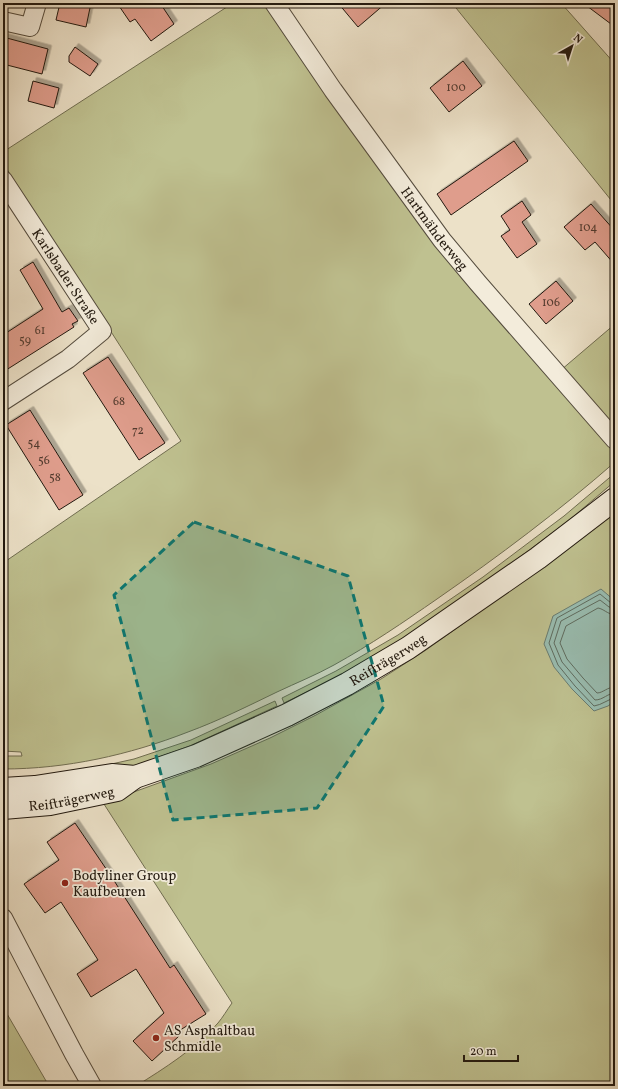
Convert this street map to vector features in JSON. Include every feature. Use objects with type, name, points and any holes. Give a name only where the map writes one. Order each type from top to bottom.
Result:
[{"type":"street","points":[[3,20],[30,27],[37,3]]},
{"type":"street","name":"Hartmähderweg","points":[[274,3],[334,90],[442,240],[615,440]]},
{"type":"street","name":"Karlsbader Straße","points":[[3,180],[102,331],[68,359],[3,401]]},
{"type":"street","name":"Reifträgerweg","points":[[3,808],[50,804],[117,790],[135,777],[196,756],[250,733],[287,715],[347,684],[408,648],[525,567],[615,499]]},
{"type":"street","name":"Reifträgerweg","points":[[3,789],[35,787],[112,776],[135,777]]},
{"type":"street","points":[[3,918],[92,1086]]},
{"type":"highlighted area","points":[[194,522],[348,576],[384,706],[317,808],[173,820],[114,595]]},
{"type":"green space","points":[[233,3],[268,3],[615,448],[615,462],[506,550],[412,616],[334,665],[233,713],[166,740],[120,754],[97,759],[50,766],[3,769],[3,756],[22,756],[21,752],[3,751],[3,563],[181,441],[3,163],[3,152]]},
{"type":"green space","points":[[452,3],[561,3],[615,64],[615,205]]},
{"type":"green space","points":[[615,324],[615,434],[561,370]]},
{"type":"green space","points":[[615,473],[614,482],[567,522],[486,582],[399,641],[338,677],[284,703],[282,698],[336,671],[398,635],[483,577],[564,516]]},
{"type":"green space","points":[[615,511],[615,1086],[136,1086],[190,1050],[218,1023],[232,1003],[102,801],[120,797],[211,764],[270,738],[316,715],[381,679],[426,650],[544,566]]},
{"type":"green space","points":[[275,701],[277,706],[192,745],[135,766],[97,772],[98,767],[134,759],[191,740]]},
{"type":"green space","points":[[3,1007],[49,1086],[3,1086]]},
{"type":"water","points":[[601,589],[615,601],[615,701],[608,706],[594,711],[572,689],[554,667],[544,644],[553,616]]},
{"type":"building","points":[[60,3],[91,3],[86,27],[56,20]]},
{"type":"building","points":[[117,3],[160,3],[174,24],[151,41],[135,19],[130,22]]},
{"type":"building","points":[[338,3],[386,3],[358,27]]},
{"type":"building","points":[[583,3],[615,3],[615,27]]},
{"type":"building","points":[[3,37],[48,49],[42,74],[3,64]]},
{"type":"building","points":[[75,47],[98,64],[90,76],[69,62],[69,56]]},
{"type":"building","points":[[463,61],[482,86],[449,112],[430,88]]},
{"type":"building","points":[[33,81],[59,88],[54,108],[28,101]]},
{"type":"building","points":[[514,141],[528,161],[451,215],[437,194]]},
{"type":"building","points":[[522,201],[531,215],[522,222],[537,244],[517,258],[501,236],[510,230],[501,216]]},
{"type":"building","points":[[591,204],[615,231],[615,265],[595,242],[585,250],[564,227]]},
{"type":"building","points":[[33,262],[62,312],[69,308],[78,321],[72,324],[74,327],[3,372],[3,335],[43,309],[20,270]]},
{"type":"building","points":[[556,281],[573,301],[546,324],[529,304]]},
{"type":"building","points":[[108,357],[165,443],[139,460],[83,373]]},
{"type":"building","points":[[30,410],[83,495],[59,510],[6,425]]},
{"type":"building","points":[[75,823],[170,968],[174,965],[206,1014],[177,1032],[179,1036],[152,1061],[133,1041],[164,1013],[136,969],[91,997],[77,974],[98,960],[61,902],[45,913],[24,884],[59,860],[47,842]]},
{"type":"place","name":"Bodyliner Group Kaufbeuren","points":[[65,883]]},
{"type":"place","name":"AS Asphaltbau Schmidle","points":[[156,1038]]}]
